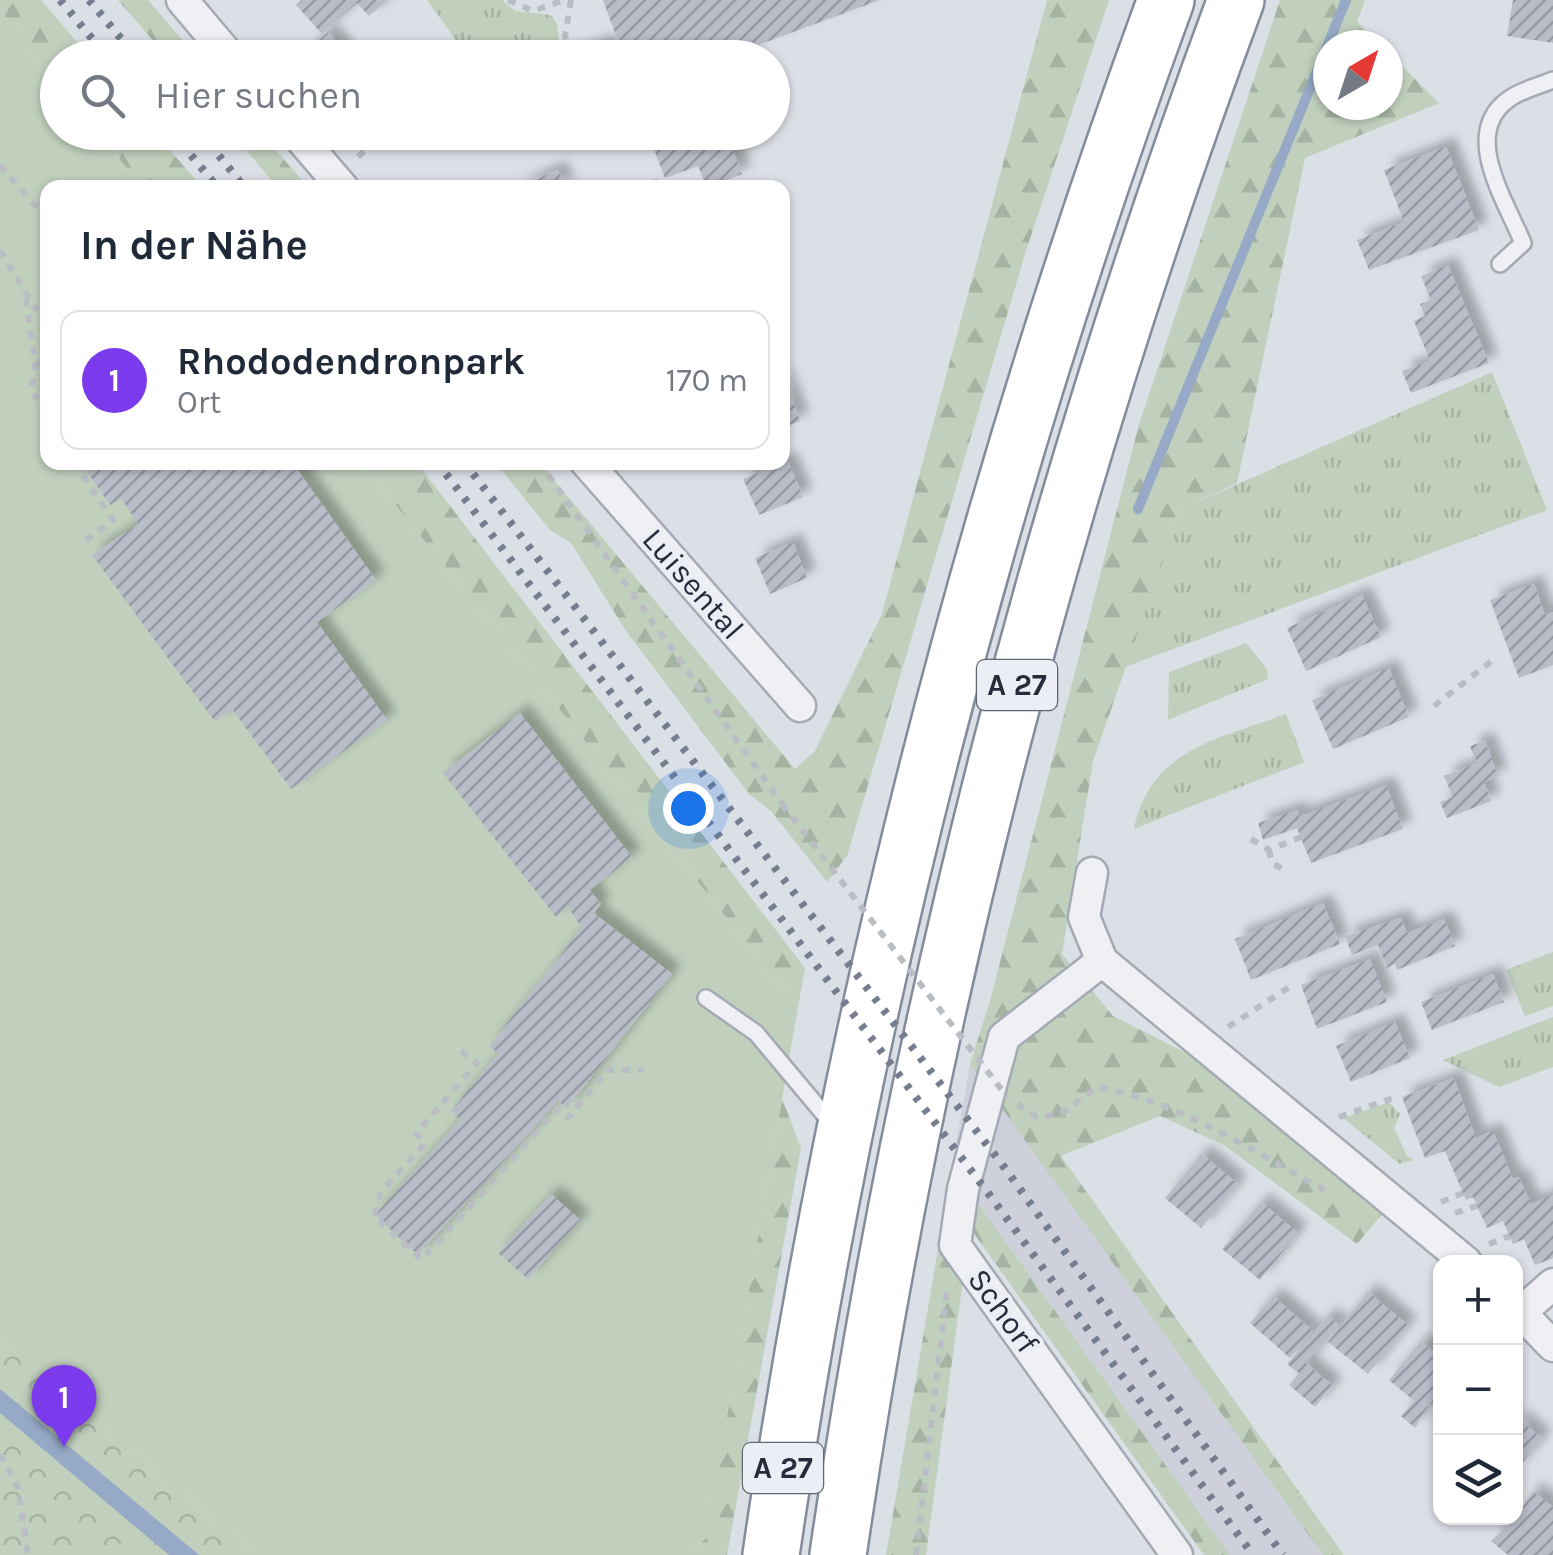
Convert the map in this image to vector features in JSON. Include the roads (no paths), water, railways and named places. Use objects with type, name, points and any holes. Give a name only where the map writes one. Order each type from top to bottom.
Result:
[{"type":"highway","name":"A 27","points":[[770,1555],[796,1381],[842,1136],[934,737],[1023,424],[1116,136],[1166,0]]},
{"type":"highway","name":"A 27","points":[[838,1555],[862,1388],[916,1107],[993,771],[1086,442],[1179,152],[1236,0]]},
{"type":"street","points":[[182,0],[216,40]]},
{"type":"street","points":[[310,150],[336,180]]},
{"type":"street","name":"Luisental","points":[[593,470],[800,706]]},
{"type":"street","points":[[1092,873],[1084,918],[1102,961],[1458,1255]]},
{"type":"street","name":"Schorf","points":[[1102,961],[1004,1037],[964,1189],[955,1245],[1177,1555]]},
{"type":"street","points":[[1523,1307],[1553,1284]]},
{"type":"street","points":[[1523,1316],[1553,1346]]},
{"type":"lane","points":[[1500,264],[1523,243],[1486,151],[1488,119],[1510,98],[1553,80]]},
{"type":"lane","points":[[706,998],[756,1033],[842,1136]]},
{"type":"water","points":[[0,1389],[199,1555],[169,1555],[0,1413]]},
{"type":"waterway","points":[[1138,509],[1346,0]]},
{"type":"railway","points":[[60,0],[93,40]]},
{"type":"railway","points":[[89,0],[122,40]]},
{"type":"railway","points":[[187,150],[211,180]]},
{"type":"railway","points":[[214,150],[239,180]]},
{"type":"railway","points":[[443,470],[994,1201],[1253,1555]]},
{"type":"railway","points":[[470,470],[1004,1167],[1283,1555]]},
{"type":"place","name":"Rhododendronpark","points":[[64,1447]]}]
